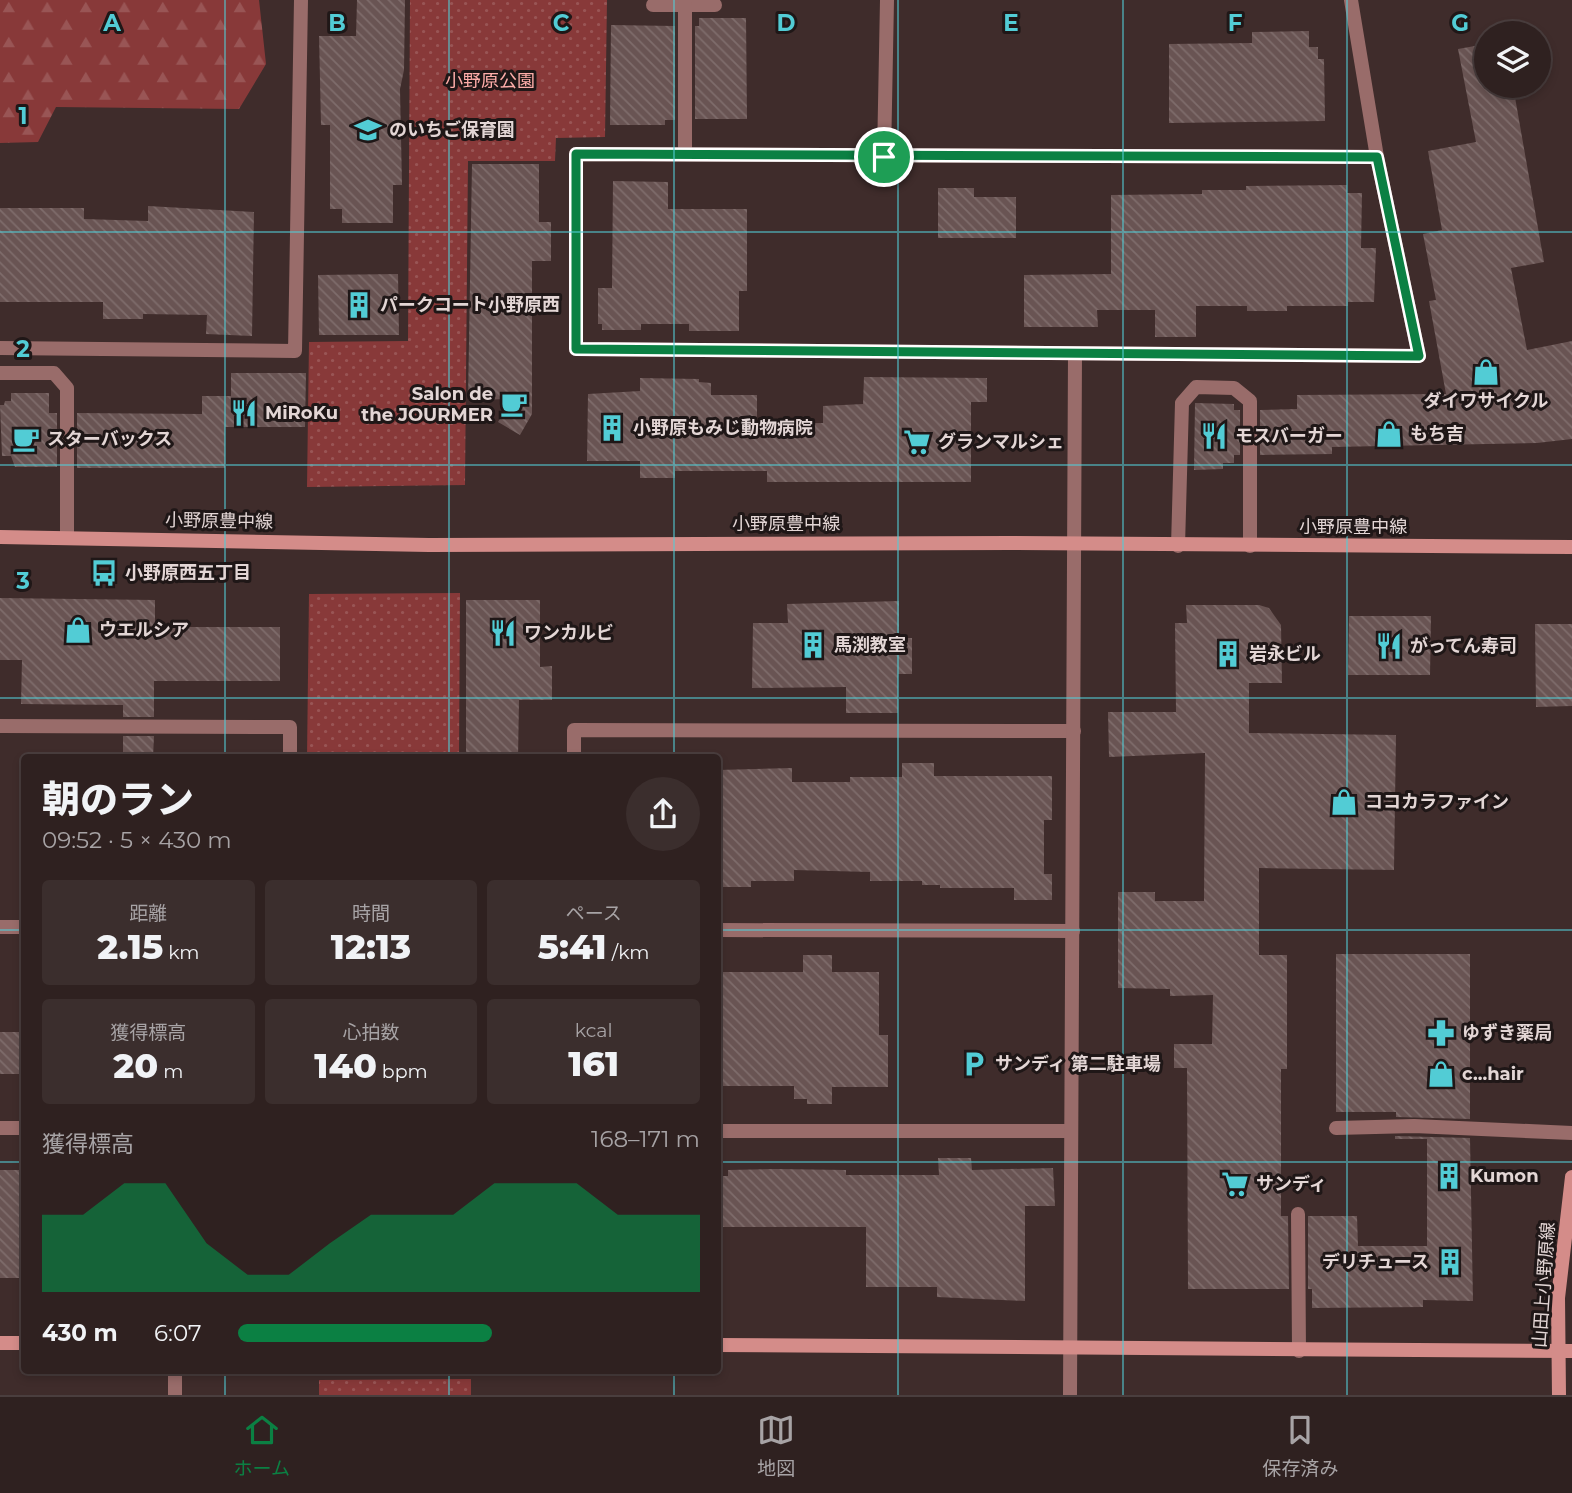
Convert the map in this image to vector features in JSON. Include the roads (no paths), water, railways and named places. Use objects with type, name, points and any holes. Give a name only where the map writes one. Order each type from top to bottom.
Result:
[{"type":"street","points":[[0,348],[295,351],[301,0]]},
{"type":"street","points":[[884,157],[887,0]]},
{"type":"street","points":[[1351,0],[1377,157],[1419,356],[576,349],[576,154],[1377,157]]},
{"type":"street","points":[[653,5],[715,5]]},
{"type":"street","points":[[685,5],[685,154]]},
{"type":"street","points":[[1070,1395],[1074,354]]},
{"type":"street","points":[[0,373],[54,373],[67,388],[67,537]]},
{"type":"street","points":[[1178,546],[1182,403],[1196,387],[1234,388],[1250,401],[1250,546]]},
{"type":"street","name":"小野原豊中線","points":[[0,537],[429,545],[1075,544],[1572,547]]},
{"type":"street","points":[[0,726],[290,727],[290,754]]},
{"type":"street","points":[[574,754],[574,730],[1074,731]]},
{"type":"street","points":[[0,927],[21,927]]},
{"type":"street","points":[[721,930],[1073,931]]},
{"type":"street","points":[[1336,1128],[1414,1126],[1572,1133]]},
{"type":"street","points":[[0,1128],[21,1128]]},
{"type":"street","points":[[721,1131],[1071,1131]]},
{"type":"street","name":"山田上小野原線","points":[[1559,1395],[1565,1351],[1558,1298],[1572,1177]]},
{"type":"street","points":[[1298,1213],[1299,1351]]},
{"type":"street","points":[[0,1343],[21,1343]]},
{"type":"street","points":[[721,1345],[1565,1351]]},
{"type":"street","points":[[175,1374],[175,1395]]},
{"type":"place","name":"のいちご保育園","points":[[368,130]]},
{"type":"place","name":"パークコート小野原西","points":[[359,305]]},
{"type":"place","name":"ダイワサイクル","points":[[1486,372]]},
{"type":"place","name":"Salon de the JOURMER","points":[[514,404]]},
{"type":"place","name":"MiRoKu","points":[[244,413]]},
{"type":"place","name":"小野原もみじ動物病院","points":[[612,428]]},
{"type":"place","name":"もち吉","points":[[1389,434]]},
{"type":"place","name":"モスバーガー","points":[[1214,436]]},
{"type":"place","name":"スターバックス","points":[[26,439]]},
{"type":"place","name":"グランマルシェ","points":[[917,442]]},
{"type":"place","name":"小野原西五丁目","points":[[104,573]]},
{"type":"place","name":"ウエルシア","points":[[78,630]]},
{"type":"place","name":"ワンカルビ","points":[[503,633]]},
{"type":"place","name":"馬渕教室","points":[[813,645]]},
{"type":"place","name":"がってん寿司","points":[[1389,646]]},
{"type":"place","name":"岩永ビル","points":[[1228,654]]},
{"type":"place","name":"ココカラファイン","points":[[1344,802]]},
{"type":"place","name":"ゆずき薬局","points":[[1441,1033]]},
{"type":"place","name":"サンディ 第二駐車場","points":[[974,1064]]},
{"type":"place","name":"c...hair","points":[[1441,1074]]},
{"type":"place","name":"Kumon","points":[[1449,1176]]},
{"type":"place","name":"サンディ","points":[[1235,1184]]},
{"type":"place","name":"デリチュース","points":[[1450,1262]]},
{"type":"park label","name":"小野原公園","points":[[490,81]]}]
